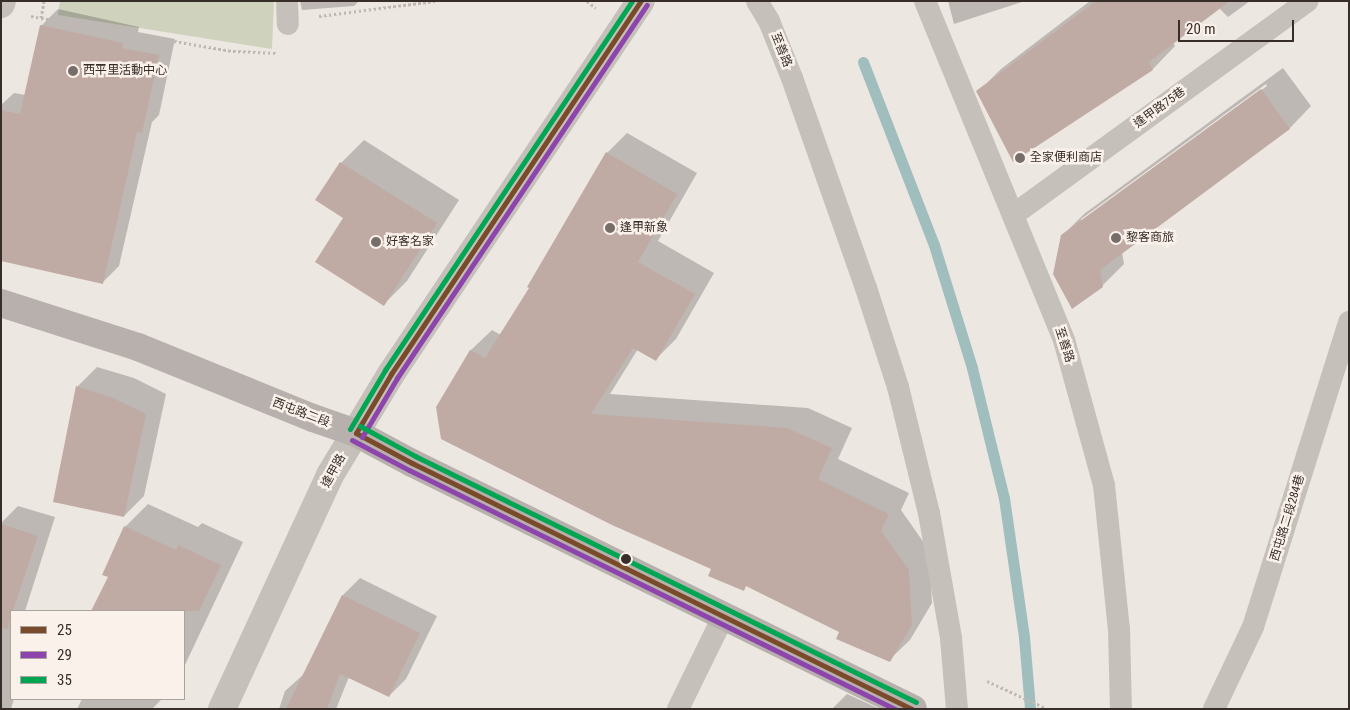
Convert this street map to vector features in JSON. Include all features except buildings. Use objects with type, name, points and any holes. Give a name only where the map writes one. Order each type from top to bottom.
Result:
[{"type":"street","name":"逢甲路","points":[[222,709],[330,475],[391,374],[641,1]]},
{"type":"street","name":"西屯路二段","points":[[1,303],[138,347],[313,418],[356,433],[913,709]]},
{"type":"lane","points":[[286,1],[288,24]]},
{"type":"lane","name":"至善路","points":[[757,1],[769,21],[792,78],[866,288],[898,387],[929,513],[951,638],[957,709]]},
{"type":"lane","name":"至善路","points":[[925,1],[1064,340],[1104,485],[1119,629],[1121,709]]},
{"type":"lane","name":"逢甲路75巷","points":[[1013,215],[1308,1]]},
{"type":"lane","name":"西屯路二段284巷","points":[[1214,709],[1254,628],[1349,322]]},
{"type":"lane","points":[[678,709],[724,615]]},
{"type":"path","points":[[41,18],[233,50],[275,54],[288,24],[316,17],[435,1]]},
{"type":"path","points":[[990,682],[1048,709]]},
{"type":"green space","points":[[60,1],[274,1],[272,49],[58,15]]},
{"type":"waterway","points":[[863,62],[934,245],[972,368],[1004,498],[1024,637],[1030,709]]},
{"type":"transit line","name":"35","points":[[350,429],[385,370],[632,1]]},
{"type":"transit line","name":"25","points":[[356,433],[391,374],[641,1]]},
{"type":"transit line","name":"29","points":[[362,437],[397,378],[647,5]]},
{"type":"transit line","name":"35","points":[[360,426],[415,456],[916,702]]},
{"type":"transit line","name":"25","points":[[356,433],[412,463],[912,709]]},
{"type":"transit line","name":"29","points":[[352,440],[409,470],[895,709]]},
{"type":"place","name":"西平里活動中心","points":[[73,71]]},
{"type":"place","name":"全家便利商店","points":[[1020,158]]},
{"type":"place","name":"逢甲新象","points":[[610,228]]},
{"type":"place","name":"黎客商旅","points":[[1116,238]]},
{"type":"place","name":"好客名家","points":[[376,242]]}]
